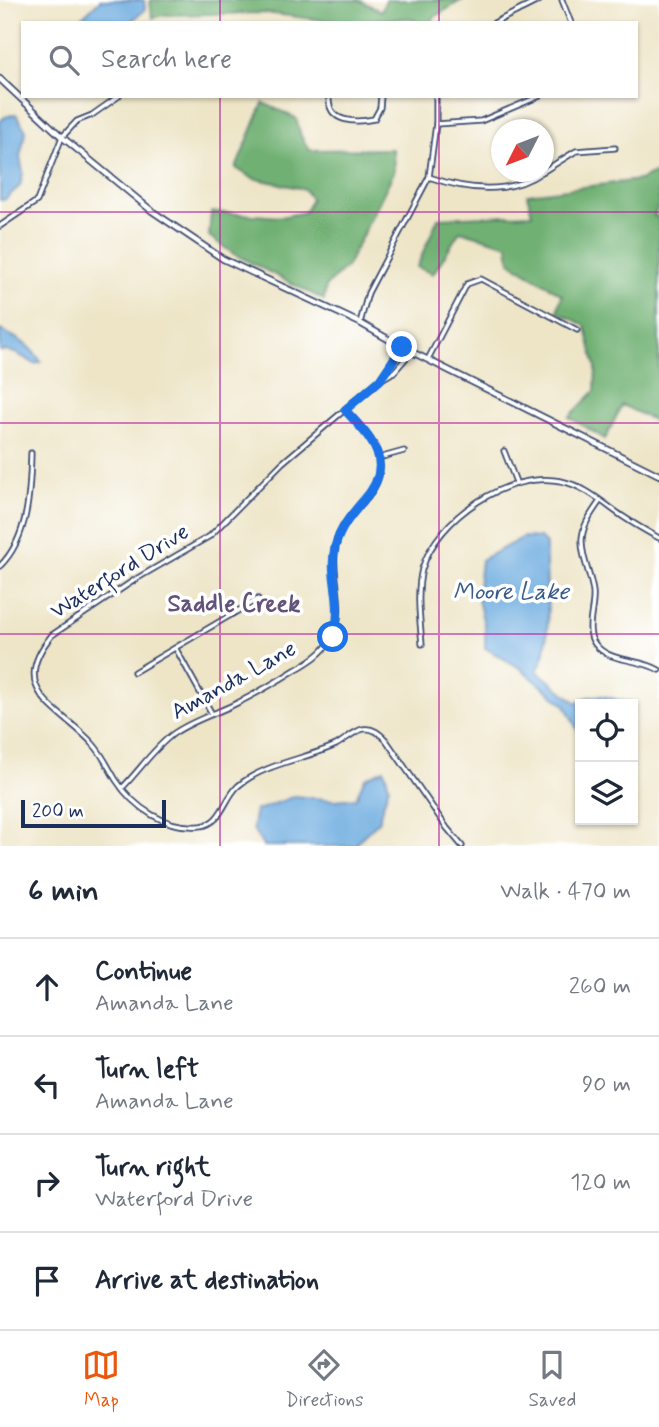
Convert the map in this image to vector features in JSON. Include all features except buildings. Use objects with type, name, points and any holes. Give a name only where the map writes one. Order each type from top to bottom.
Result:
[{"type":"street","points":[[498,21],[540,0]]},
{"type":"street","points":[[562,0],[570,21]]},
{"type":"street","points":[[0,79],[62,137],[152,211],[223,259],[360,323],[402,347],[659,475]]},
{"type":"street","points":[[0,226],[37,201],[62,137],[77,121],[92,116],[117,98]]},
{"type":"street","points":[[329,98],[328,104],[333,114],[344,121],[361,122],[374,119],[382,98]]},
{"type":"street","points":[[360,323],[368,293],[429,177],[436,124],[436,98]]},
{"type":"street","points":[[436,124],[481,121],[535,98]]},
{"type":"street","points":[[554,164],[576,151],[615,148]]},
{"type":"street","points":[[429,177],[454,186],[489,189],[521,182]]},
{"type":"street","points":[[428,359],[467,284],[481,279],[577,330]]},
{"type":"street","name":"Waterford Drive","points":[[380,380],[402,347]]},
{"type":"street","name":"Waterford Drive","points":[[411,351],[394,372],[380,380],[282,463],[210,536],[136,579],[52,635],[37,659],[36,672],[40,695],[59,716],[101,753],[122,789],[140,807],[167,822],[207,825],[215,821],[230,795],[248,778],[335,745],[368,729],[380,733],[386,740],[462,846]]},
{"type":"street","points":[[389,367],[394,372]]},
{"type":"street","points":[[345,410],[372,441],[379,458],[404,451]]},
{"type":"street","points":[[504,452],[516,483]]},
{"type":"street","points":[[0,566],[18,544],[30,488],[31,453]]},
{"type":"street","name":"Amanda Lane","points":[[122,789],[169,737],[239,702],[304,664],[333,637],[339,614],[334,574],[335,548],[345,524],[376,484],[379,458]]},
{"type":"street","points":[[422,644],[419,586],[431,546],[447,525],[458,516],[488,496],[516,483],[530,480],[560,481],[587,491],[659,538]]},
{"type":"street","points":[[600,501],[589,517],[582,538],[585,563],[593,591],[594,643],[609,655],[643,662],[659,670]]},
{"type":"street","points":[[134,672],[258,599]]},
{"type":"street","points":[[176,649],[212,715]]},
{"type":"green space","points":[[150,0],[359,0],[381,11],[386,0],[462,0],[431,21],[416,21],[410,18],[330,21],[264,13],[165,15],[152,18]]},
{"type":"green space","points":[[263,103],[296,118],[301,136],[309,150],[393,149],[394,172],[347,266],[326,286],[324,300],[232,253],[209,236],[211,212],[281,217],[305,212],[311,199],[304,189],[252,178],[236,168]]},
{"type":"green space","points":[[659,171],[659,205],[654,216],[659,217],[659,423],[622,405],[605,439],[569,417],[595,391],[596,367],[585,325],[557,312],[562,295],[510,262],[508,245],[460,231],[433,274],[417,267],[438,218],[532,214],[527,194],[639,180]]},
{"type":"water","points":[[100,0],[144,0],[145,10],[131,21],[78,21]]},
{"type":"water","points":[[16,114],[26,131],[20,156],[23,173],[20,186],[4,200],[0,200],[0,121]]},
{"type":"water","points":[[0,330],[23,343],[41,362],[35,364],[14,353],[0,351]]},
{"type":"water","name":"Moore Lake","points":[[524,537],[540,538],[546,544],[547,638],[544,656],[537,671],[575,701],[575,725],[565,705],[520,668],[485,648],[485,628],[477,596],[481,560]]},
{"type":"water","name":"Moore Lake","points":[[598,696],[614,699],[584,699]]},
{"type":"water","points":[[384,769],[389,786],[378,822],[356,846],[263,846],[253,829],[255,811],[295,796],[334,800],[356,798],[365,778]]},
{"type":"district","name":"Saddle Creek","points":[[234,604]]},
{"type":"route","points":[[333,637],[339,614],[334,574],[335,548],[345,524],[376,484],[380,465],[372,441],[345,410],[380,380],[402,347]]}]
